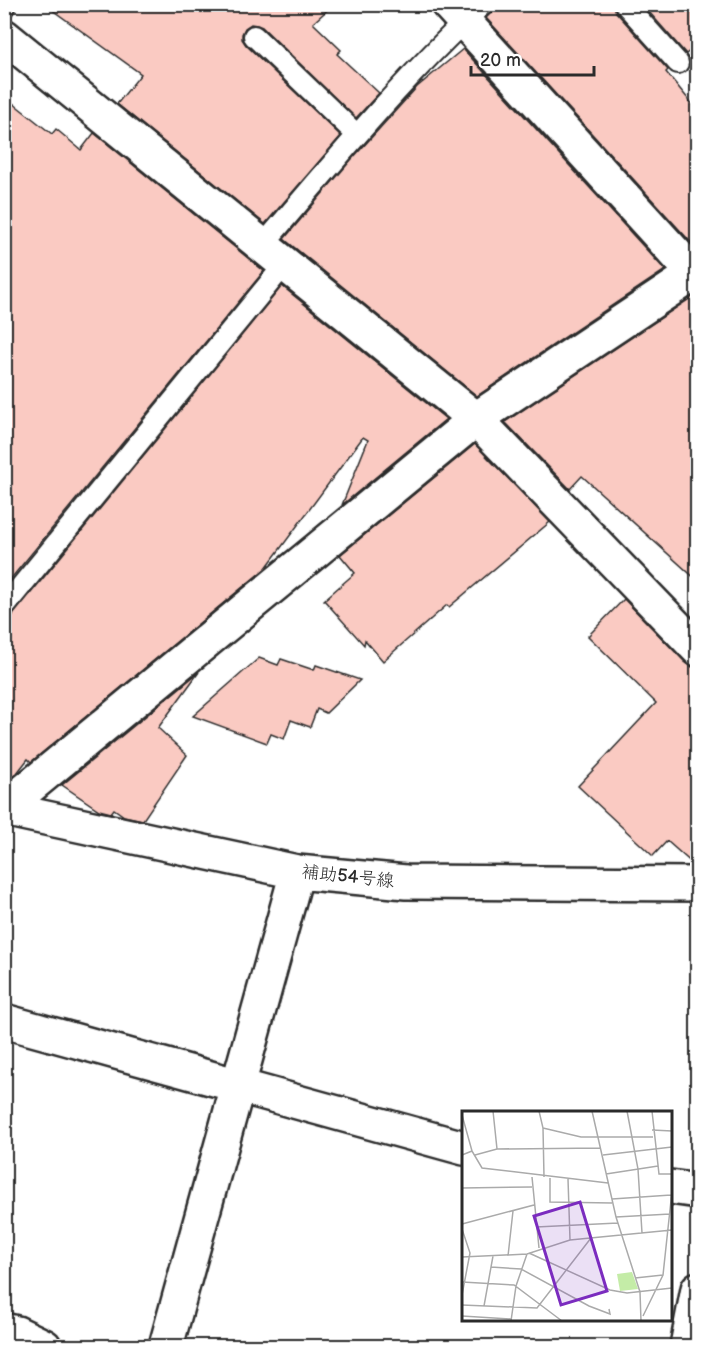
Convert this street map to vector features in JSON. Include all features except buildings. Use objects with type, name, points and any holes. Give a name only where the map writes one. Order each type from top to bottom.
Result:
[{"type":"street","points":[[4,808],[476,419],[696,274],[465,10]]},
{"type":"street","points":[[4,36],[476,419],[698,649]]},
{"type":"street","name":"補助54号線","points":[[4,808],[297,872],[406,882],[698,884]]},
{"type":"street","points":[[166,1347],[297,872]]},
{"type":"street","points":[[4,1021],[462,1147]]},
{"type":"street","points":[[672,1187],[698,1191]]},
{"type":"street","points":[[687,1347],[698,1289]]},
{"type":"street","points":[[4,1330],[17,1333],[44,1347]]},
{"type":"lane","points":[[625,4],[678,63]]},
{"type":"lane","points":[[4,607],[274,254],[357,135],[451,34],[465,10]]},
{"type":"lane","points":[[254,36],[357,135]]}]
